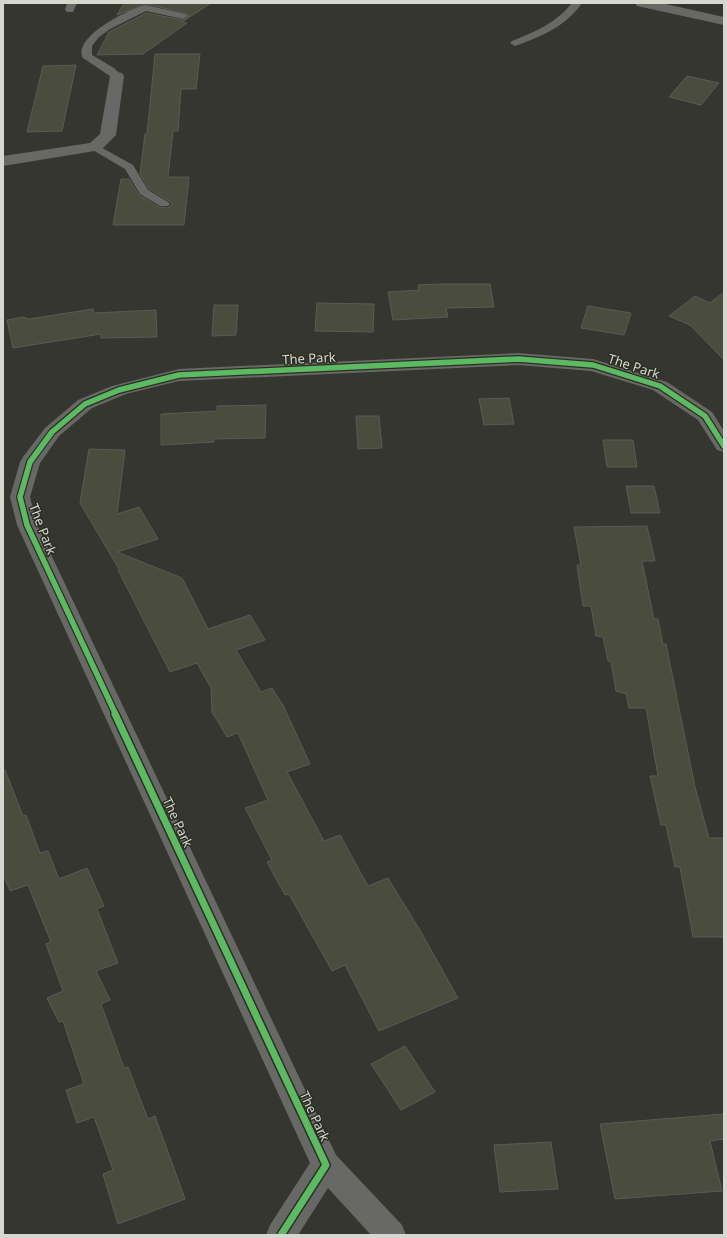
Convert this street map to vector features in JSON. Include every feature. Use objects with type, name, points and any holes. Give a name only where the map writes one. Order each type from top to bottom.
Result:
[{"type":"street","points":[[642,3],[724,22]]},
{"type":"street","points":[[3,161],[95,147],[108,135],[117,76]]},
{"type":"street","name":"The Park","points":[[391,1235],[326,1165],[27,526],[20,497],[30,462],[52,432],[85,404],[119,390],[178,375],[518,359],[593,365],[660,386],[705,416],[724,446]]},
{"type":"street","points":[[280,1235],[326,1165]]},
{"type":"lane","points":[[515,43],[548,30],[568,15],[577,3]]},
{"type":"lane","points":[[117,76],[113,70],[93,61],[87,56],[87,46],[96,36],[107,27],[144,8],[183,16]]},
{"type":"lane","points":[[95,147],[129,167],[144,192],[164,204]]},
{"type":"building","points":[[124,3],[211,3],[182,22],[187,23],[143,54],[97,55],[109,32],[146,13],[183,20],[189,16],[186,13],[145,4],[117,15]]},
{"type":"building","points":[[155,54],[200,54],[196,89],[181,89],[178,131],[173,131],[168,177],[189,177],[184,225],[113,225],[121,179],[129,179],[139,195],[159,207],[168,208],[172,204],[149,189],[140,174],[145,134],[147,134]]},
{"type":"building","points":[[76,65],[62,131],[27,132],[43,66]]},
{"type":"building","points":[[687,76],[719,83],[701,105],[669,97]]},
{"type":"building","points":[[490,284],[494,307],[446,308],[448,317],[393,320],[388,292],[419,290],[418,285]]},
{"type":"building","points":[[724,292],[724,360],[690,325],[669,316],[695,296],[710,303]]},
{"type":"building","points":[[317,303],[374,304],[373,332],[315,331]]},
{"type":"building","points":[[214,305],[238,305],[236,335],[212,336]]},
{"type":"building","points":[[588,306],[631,313],[624,335],[581,328]]},
{"type":"building","points":[[93,309],[94,313],[156,310],[157,337],[101,338],[101,334],[13,348],[7,320],[23,317],[29,319]]},
{"type":"building","points":[[509,398],[514,424],[484,425],[479,399]]},
{"type":"building","points":[[266,405],[265,438],[214,439],[214,442],[161,445],[161,414],[217,411],[217,406]]},
{"type":"building","points":[[356,416],[379,416],[382,448],[358,449]]},
{"type":"building","points":[[603,440],[633,440],[637,467],[607,467]]},
{"type":"building","points":[[89,449],[125,450],[117,514],[139,507],[158,539],[117,552],[182,578],[208,629],[250,615],[265,640],[236,650],[261,692],[272,688],[283,705],[310,764],[287,772],[324,841],[340,835],[368,886],[388,878],[421,932],[458,998],[379,1031],[345,965],[332,971],[289,894],[285,895],[267,862],[272,860],[245,808],[268,800],[238,733],[227,737],[212,712],[211,688],[197,663],[170,672],[118,570],[119,569],[80,503]]},
{"type":"building","points":[[626,486],[654,486],[660,513],[631,513]]},
{"type":"building","points":[[647,526],[655,561],[642,561],[654,619],[658,619],[663,644],[666,644],[695,787],[709,838],[724,838],[724,937],[693,937],[680,867],[675,867],[666,825],[661,825],[650,776],[658,776],[646,708],[629,708],[626,694],[616,691],[611,661],[608,661],[603,637],[596,636],[591,606],[583,606],[577,565],[581,565],[574,527]]},
{"type":"building","points":[[5,770],[23,816],[26,815],[40,853],[48,851],[59,879],[87,868],[104,906],[97,909],[118,963],[96,971],[110,1000],[101,1004],[124,1068],[128,1067],[148,1119],[155,1116],[185,1199],[118,1224],[103,1174],[113,1170],[94,1117],[77,1123],[66,1090],[84,1084],[63,1021],[59,1022],[47,998],[63,991],[46,944],[51,942],[28,885],[10,891],[3,874],[3,771]]},
{"type":"building","points":[[405,1046],[435,1092],[401,1110],[371,1064]]},
{"type":"building","points":[[724,1114],[724,1139],[710,1141],[722,1191],[615,1199],[600,1124]]},
{"type":"building","points":[[551,1142],[558,1189],[500,1192],[494,1145]]},
{"type":"cycle path","points":[[281,1235],[326,1165],[27,525],[20,497],[30,462],[52,432],[85,404],[119,390],[179,375],[518,359],[593,365],[660,386],[705,416],[724,446]]}]
